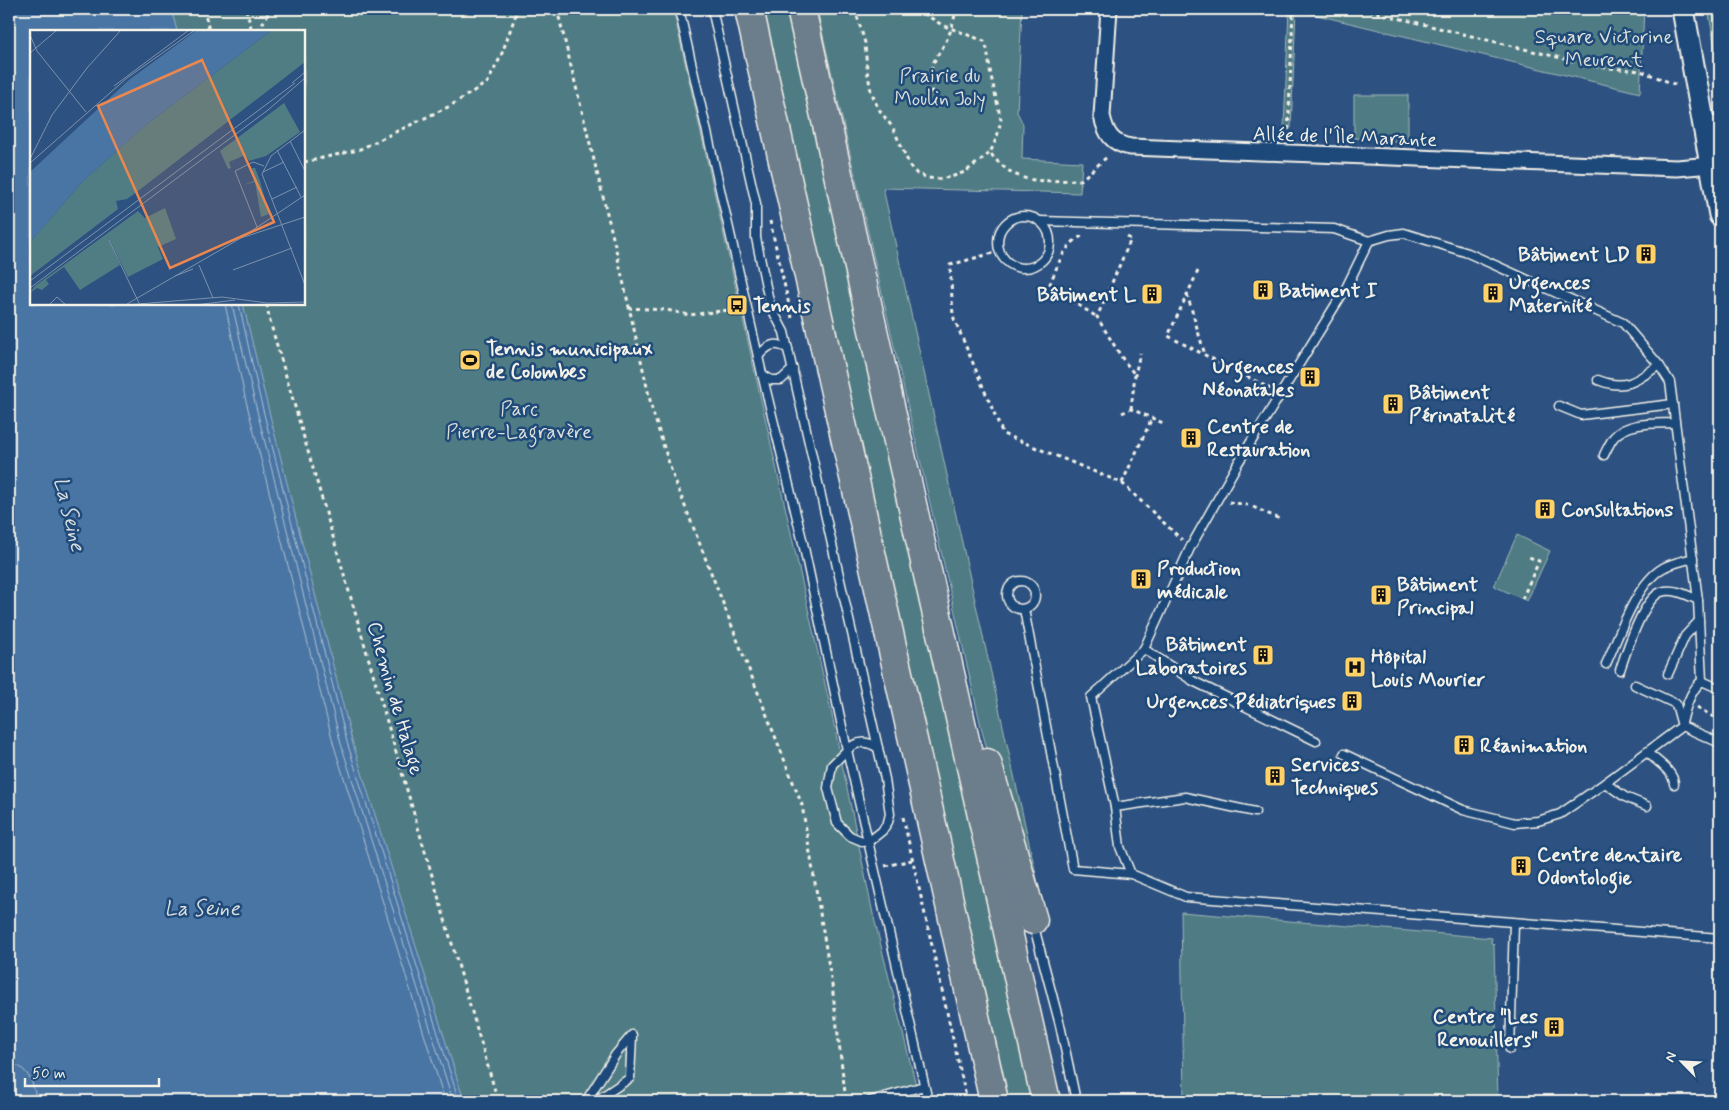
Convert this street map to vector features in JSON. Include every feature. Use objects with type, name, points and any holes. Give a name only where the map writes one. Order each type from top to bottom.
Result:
[{"type":"highway","points":[[749,9],[994,1101]]},
{"type":"highway","points":[[801,9],[1046,1101]]},
{"type":"highway","points":[[966,746],[984,754],[1033,920]]},
{"type":"street","points":[[1109,9],[1102,116],[1104,126],[1119,145]]},
{"type":"street","points":[[1683,9],[1698,93],[1712,124],[1711,165],[1720,215]]},
{"type":"street","name":"Allée de l'Île Marante","points":[[1119,145],[1131,148],[1677,168],[1711,165]]},
{"type":"lane","points":[[679,9],[758,357],[803,542],[874,868],[928,1101]]},
{"type":"lane","points":[[712,9],[756,204],[756,238],[769,301],[784,332],[793,369],[885,779],[890,814],[882,831],[876,837],[868,840],[858,840],[842,830],[837,823],[828,788],[832,765],[853,745],[861,742],[872,744],[878,748]]},
{"type":"lane","points":[[1023,216],[1032,217],[1039,221],[1049,235],[1048,252],[1036,265],[1020,268],[1004,259],[1000,251],[999,235],[1008,222],[1023,216]]},
{"type":"lane","points":[[1039,221],[1334,229],[1369,241],[1404,233],[1468,253],[1623,323],[1659,365],[1670,382],[1698,600],[1702,681]]},
{"type":"lane","points":[[1131,874],[1120,847],[1115,807],[1091,697],[1144,649],[1190,548],[1280,394],[1346,288],[1369,241]]},
{"type":"lane","points":[[758,357],[770,345],[778,344],[788,349]]},
{"type":"lane","points":[[1598,380],[1610,385],[1620,386],[1635,382],[1659,365]]},
{"type":"lane","points":[[762,374],[772,380],[781,380],[793,369]]},
{"type":"lane","points":[[1559,406],[1581,415],[1673,404]]},
{"type":"lane","points":[[1604,455],[1614,437],[1627,427],[1675,422]]},
{"type":"lane","points":[[1606,664],[1638,593],[1651,577],[1664,567],[1692,558]]},
{"type":"lane","points":[[1620,670],[1631,638],[1654,596],[1661,592],[1671,591],[1679,592],[1698,600]]},
{"type":"lane","points":[[1024,610],[1073,870],[1131,874],[1186,897],[1720,938]]},
{"type":"lane","points":[[1668,674],[1685,636],[1699,621]]},
{"type":"lane","points":[[1144,649],[1192,681],[1316,741]]},
{"type":"lane","points":[[1702,681],[1720,688]]},
{"type":"lane","points":[[1344,754],[1463,810],[1516,823],[1538,821],[1560,814],[1682,726],[1684,711],[1688,702],[1696,686],[1702,681]]},
{"type":"lane","points":[[1634,685],[1676,704],[1682,726]]},
{"type":"lane","points":[[1682,726],[1720,743]]},
{"type":"lane","points":[[1647,752],[1671,773],[1674,784]]},
{"type":"lane","points":[[1605,783],[1625,796],[1647,806]]},
{"type":"lane","points":[[1115,807],[1186,797],[1255,812]]},
{"type":"lane","points":[[1033,920],[1060,1025],[1076,1101]]},
{"type":"lane","points":[[1510,1049],[1514,923]]},
{"type":"lane","points":[[586,1101],[616,1054],[632,1035],[630,1078],[600,1098],[602,1101]]},
{"type":"lane","points":[[870,1101],[924,1086]]},
{"type":"path","points":[[204,9],[209,30]]},
{"type":"path","points":[[246,9],[252,30]]},
{"type":"path","points":[[259,30],[271,9]]},
{"type":"path","points":[[305,162],[358,150],[450,106],[488,82],[502,56],[516,9]]},
{"type":"path","points":[[557,9],[617,254],[652,409],[672,474],[802,805],[832,985],[846,1101]]},
{"type":"path","points":[[855,9],[865,43],[871,91],[878,108],[893,128],[910,166],[916,174],[928,178],[951,177],[965,172],[990,153],[997,137],[1001,120],[987,49],[984,41],[942,25],[917,9]]},
{"type":"path","points":[[939,108],[930,87],[930,70],[946,42],[956,9]]},
{"type":"path","points":[[1288,154],[1287,128],[1293,9]]},
{"type":"path","points":[[1361,9],[1598,67],[1641,71],[1698,93]]},
{"type":"path","points":[[990,153],[1009,172],[1020,178],[1034,180],[1081,180],[1119,145]]},
{"type":"path","points":[[1087,233],[1074,240],[1063,254],[1049,286],[1097,317],[1122,358],[1135,375]]},
{"type":"path","points":[[1097,317],[1132,239],[1123,235]]},
{"type":"path","points":[[1000,251],[950,265],[953,316],[1003,434],[1122,483],[1190,548]]},
{"type":"path","points":[[1198,271],[1168,336],[1280,394]]},
{"type":"path","points":[[1188,294],[1206,356]]},
{"type":"path","name":"Chemin de Halage","points":[[267,305],[269,318],[498,1101]]},
{"type":"path","points":[[628,308],[667,310],[689,316],[738,309],[740,321],[750,320]]},
{"type":"path","points":[[1131,409],[1140,353]]},
{"type":"path","points":[[1122,413],[1131,409],[1163,422]]},
{"type":"path","points":[[1122,483],[1152,418]]},
{"type":"path","points":[[1217,500],[1248,505]]},
{"type":"path","points":[[1253,507],[1282,520]]},
{"type":"path","points":[[1522,598],[1538,561],[1530,557]]},
{"type":"path","points":[[874,868],[912,860],[967,1101]]},
{"type":"green space","name":"Parc Pierre-Lagravère","points":[[171,9],[673,9],[832,715],[873,914],[920,1101],[464,1101],[352,741],[243,305],[305,305],[305,30],[177,30]]},
{"type":"green space","points":[[758,9],[791,9],[1034,1101],[1004,1101]]},
{"type":"green space","name":"Prairie du Moulin Joly","points":[[817,9],[1022,9],[1017,112],[1023,124],[1022,159],[1082,162],[1080,193],[883,188],[1042,901],[999,792],[982,731]]},
{"type":"green space","name":"Square Victorine Meurent","points":[[1289,9],[1501,9],[1619,13],[1644,9],[1640,93],[1296,10],[1291,128],[1284,128]]},
{"type":"green space","points":[[1708,9],[1720,9],[1720,76]]},
{"type":"green space","points":[[1354,95],[1408,95],[1408,142],[1354,138]]},
{"type":"green space","points":[[1517,535],[1550,551],[1527,601],[1494,586]]},
{"type":"green space","points":[[1181,912],[1492,938],[1491,943],[1494,944],[1498,1101],[1184,1101]]},
{"type":"water","name":"La Seine","points":[[9,9],[171,9],[177,30],[30,30],[30,305],[243,305],[352,741],[464,1101],[18,1101],[9,1077]]},
{"type":"place","name":"Bâtiment LD","points":[[1646,254]]},
{"type":"place","name":"Batiment I","points":[[1263,290]]},
{"type":"place","name":"Urgences Maternité","points":[[1493,293]]},
{"type":"place","name":"Bâtiment L","points":[[1152,294]]},
{"type":"place","name":"Tennis","points":[[737,305]]},
{"type":"place","name":"Tennis municipaux de Colombes","points":[[470,360]]},
{"type":"place","name":"Urgences Néonatales","points":[[1310,377]]},
{"type":"place","name":"Bâtiment Périnatalité","points":[[1393,404]]},
{"type":"place","name":"Centre de Restauration","points":[[1191,438]]},
{"type":"place","name":"Consultations","points":[[1545,509]]},
{"type":"place","name":"Production médicale","points":[[1141,579]]},
{"type":"place","name":"Bâtiment Principal","points":[[1381,595]]},
{"type":"place","name":"Bâtiment Laboratoires","points":[[1263,655]]},
{"type":"place","name":"Hôpital Louis Mourier","points":[[1355,667]]},
{"type":"place","name":"Urgences Pédiatriques","points":[[1352,701]]},
{"type":"place","name":"Réanimation","points":[[1464,745]]},
{"type":"place","name":"Services Techniques","points":[[1275,776]]},
{"type":"place","name":"Centre dentaire Odontologie","points":[[1521,866]]},
{"type":"place","name":"Centre \"Les Renouillers\"","points":[[1554,1027]]}]
